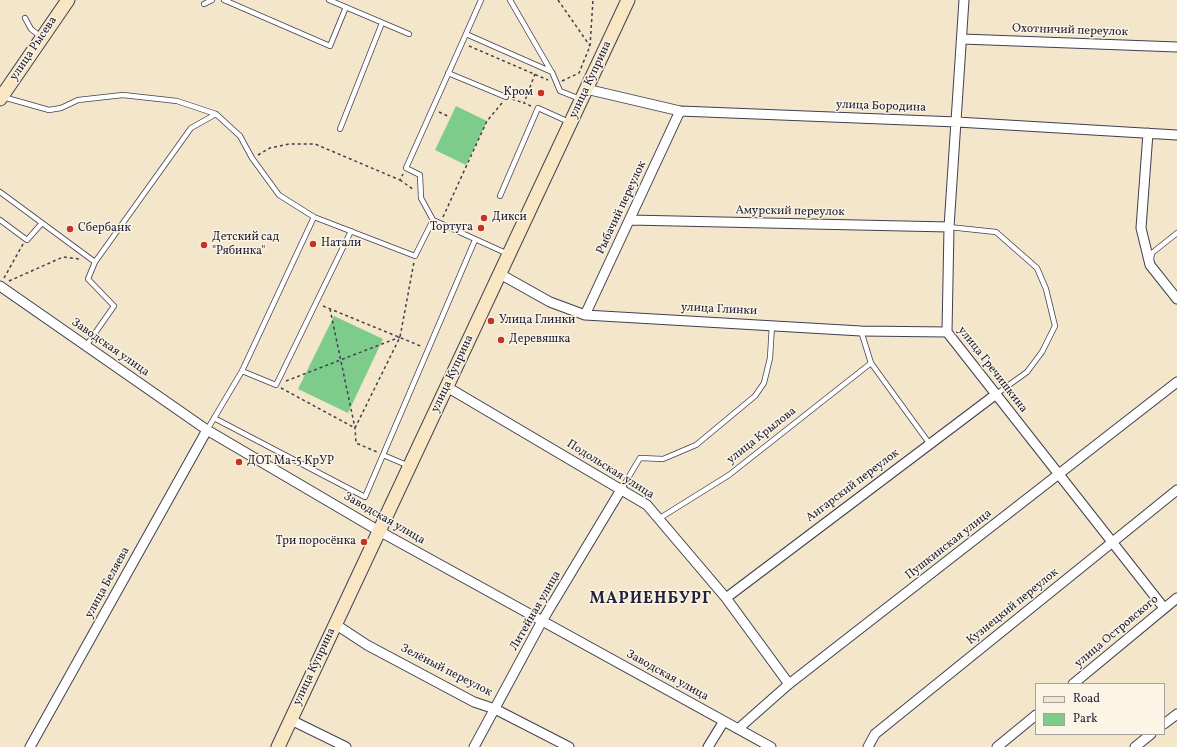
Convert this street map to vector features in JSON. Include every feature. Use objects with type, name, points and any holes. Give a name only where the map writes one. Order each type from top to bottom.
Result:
[{"type":"street","name":"улица Рысева","points":[[1,97],[68,0]]},
{"type":"street","name":"улица Куприна","points":[[278,747],[628,0]]},
{"type":"street","name":"улица Гречишкина","points":[[964,0],[949,227],[947,332],[995,395],[1164,608]]},
{"type":"street","name":"Охотничий переулок","points":[[962,39],[1177,47]]},
{"type":"street","name":"улица Бородина","points":[[584,95],[680,111],[957,122],[1177,135]]},
{"type":"street","name":"Рыбачий переулок","points":[[585,315],[680,111]]},
{"type":"street","points":[[1148,133],[1141,228],[1150,265],[1177,299]]},
{"type":"street","name":"Амурский переулок","points":[[630,220],[949,227]]},
{"type":"street","name":"улица Глинки","points":[[500,274],[550,302],[585,315],[861,331],[947,332]]},
{"type":"street","name":"Заводская улица","points":[[4,282],[86,346],[207,430],[379,531],[771,747]]},
{"type":"street","name":"Пушкинская улица","points":[[738,730],[789,684],[1060,475],[1177,382]]},
{"type":"street","name":"Подольская улица","points":[[446,387],[622,488],[647,505],[660,518],[726,598],[789,684]]},
{"type":"street","name":"Ангарский переулок","points":[[726,598],[929,443],[995,395]]},
{"type":"street","name":"улица Беляева","points":[[30,747],[207,430]]},
{"type":"street","name":"Литейная улица","points":[[474,747],[542,621],[622,488]]},
{"type":"street","name":"Кузнецкий переулок","points":[[868,747],[875,734],[1177,490]]},
{"type":"street","name":"улица Островского","points":[[1074,683],[1177,598]]},
{"type":"street","name":"Зелёный переулок","points":[[335,624],[367,645],[474,702],[495,709],[569,747]]},
{"type":"street","points":[[1165,723],[1177,714]]},
{"type":"street","points":[[997,747],[1035,716]]},
{"type":"street","points":[[291,720],[346,747]]},
{"type":"street","points":[[708,747],[724,721]]},
{"type":"street","points":[[1135,747],[1151,735]]},
{"type":"lane","points":[[204,4],[212,0]]},
{"type":"lane","points":[[224,0],[330,46],[346,7]]},
{"type":"lane","points":[[329,0],[409,34]]},
{"type":"lane","points":[[481,0],[406,168],[420,175],[421,195],[433,220],[509,255]]},
{"type":"lane","points":[[510,0],[552,72],[560,91],[584,95]]},
{"type":"lane","points":[[25,18],[31,29],[41,37]]},
{"type":"lane","points":[[340,130],[382,23]]},
{"type":"lane","points":[[466,34],[552,72]]},
{"type":"lane","points":[[448,73],[506,97]]},
{"type":"lane","points":[[1,97],[49,110],[61,108],[78,100],[123,95],[177,101],[216,114],[240,136],[252,158],[279,195],[314,217],[415,256],[433,220]]},
{"type":"lane","points":[[500,196],[538,108],[571,122]]},
{"type":"lane","points":[[86,346],[114,306],[88,279],[95,262],[191,128],[216,114]]},
{"type":"lane","points":[[0,199],[2,193],[95,262]]},
{"type":"lane","points":[[207,430],[242,371],[314,217]]},
{"type":"lane","points":[[0,220],[27,240],[42,223]]},
{"type":"lane","points":[[949,227],[996,232],[1037,268],[1046,289],[1055,326],[1042,352],[1027,372],[995,395]]},
{"type":"lane","points":[[242,371],[276,385],[351,231]]},
{"type":"lane","points":[[1150,265],[1152,253],[1177,233]]},
{"type":"lane","points":[[214,418],[365,497],[475,240]]},
{"type":"lane","points":[[622,488],[640,458],[663,459],[696,445],[755,396],[764,383],[770,358],[772,325]]},
{"type":"lane","points":[[861,331],[871,363],[929,443]]},
{"type":"lane","name":"улица Крылова","points":[[660,518],[729,475],[871,363]]},
{"type":"lane","points":[[383,455],[409,466]]},
{"type":"path","points":[[558,0],[590,46]]},
{"type":"path","points":[[462,43],[557,84],[579,73],[590,46],[593,0]]},
{"type":"path","points":[[524,103],[534,74]]},
{"type":"path","points":[[440,224],[487,121],[506,97],[538,108]]},
{"type":"path","points":[[432,109],[450,117]]},
{"type":"path","points":[[252,158],[270,148],[289,144],[315,144],[400,180],[421,195]]},
{"type":"path","points":[[400,180],[406,168]]},
{"type":"path","points":[[4,282],[26,239]]},
{"type":"path","points":[[4,282],[63,256],[95,262]]},
{"type":"path","points":[[355,428],[400,338],[415,256]]},
{"type":"path","points":[[316,303],[428,350]]},
{"type":"path","points":[[330,309],[355,428],[356,443],[383,455]]},
{"type":"path","points":[[276,385],[400,338]]},
{"type":"path","points":[[276,385],[355,428]]},
{"type":"green space","points":[[456,106],[487,121],[466,165],[435,150]]},
{"type":"green space","points":[[334,316],[383,339],[348,413],[298,389]]},
{"type":"place","name":"Кром","points":[[541,93]]},
{"type":"place","name":"Дикси","points":[[484,218]]},
{"type":"place","name":"Тортуга","points":[[481,228]]},
{"type":"place","name":"Сбербанк","points":[[70,229]]},
{"type":"place","name":"Натали","points":[[313,244]]},
{"type":"place","name":"Детский сад \"Рябинка\"","points":[[204,245]]},
{"type":"place","name":"Улица Глинки","points":[[491,321]]},
{"type":"place","name":"Деревяшка","points":[[501,340]]},
{"type":"place","name":"ДОТ Ма-5 КрУР","points":[[239,462]]},
{"type":"place","name":"Три поросёнка","points":[[364,542]]},
{"type":"district","name":"МАРИЕНБУРГ","points":[[651,600]]}]
